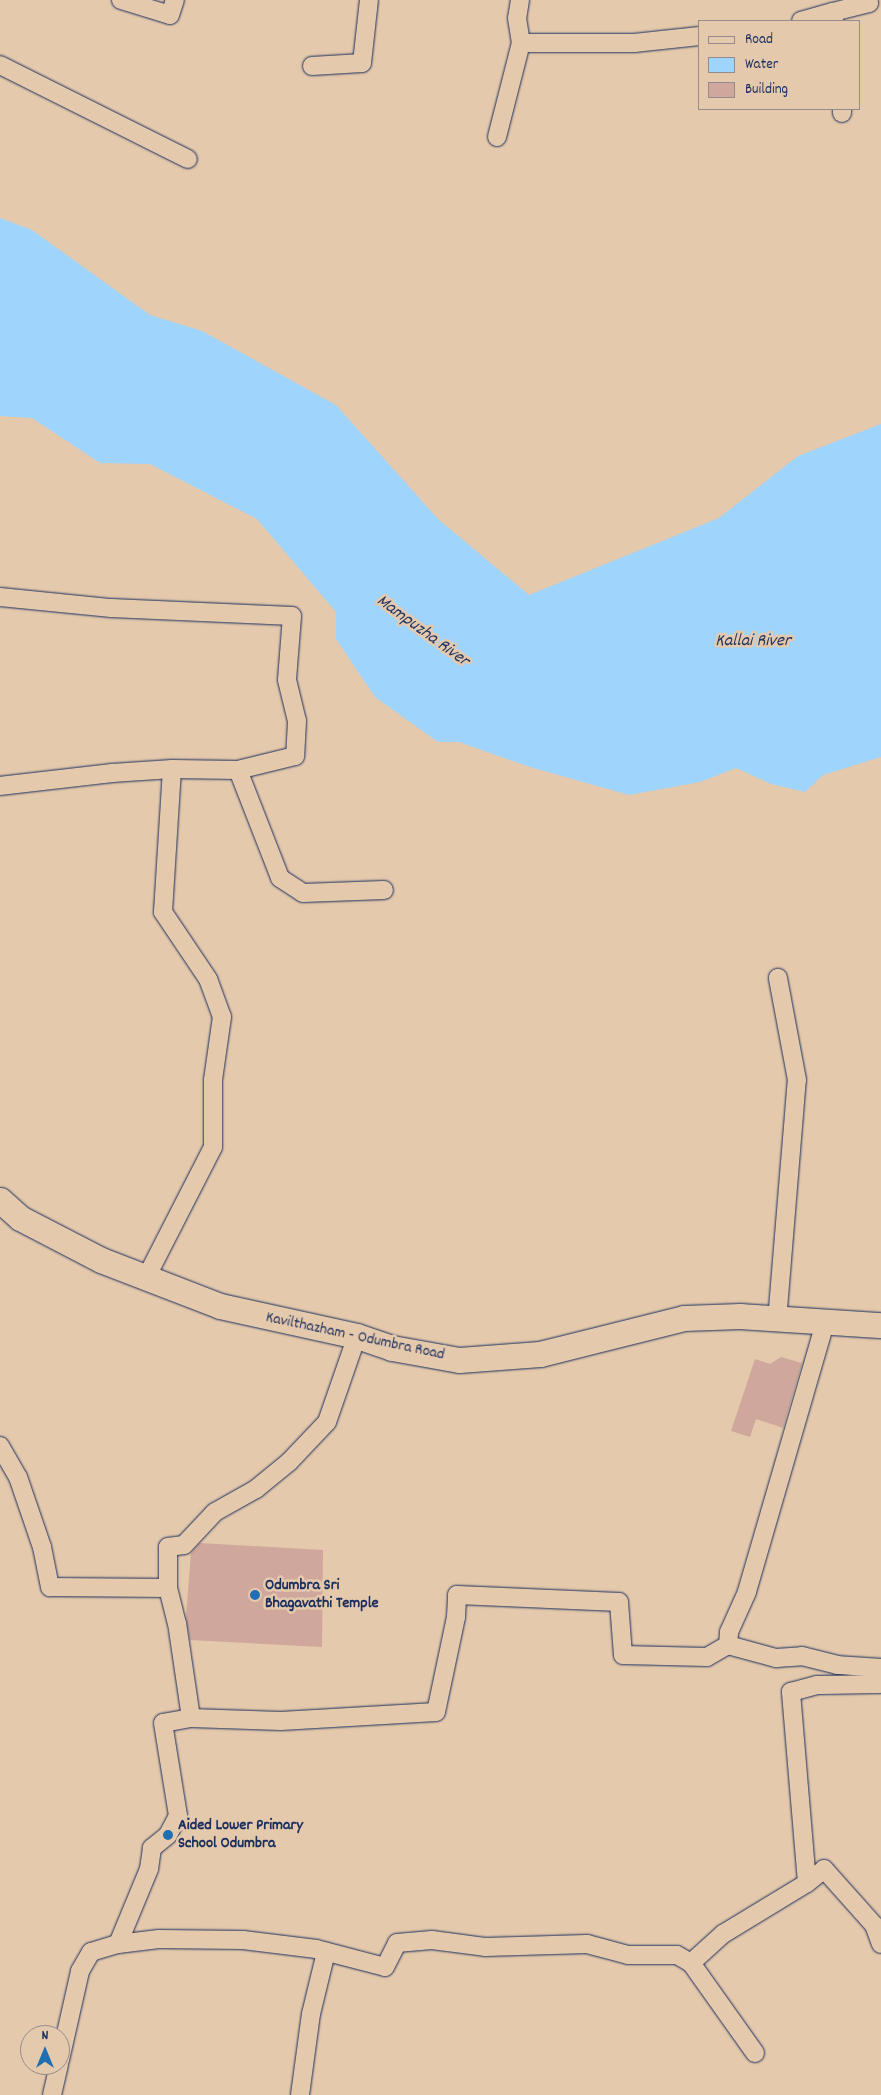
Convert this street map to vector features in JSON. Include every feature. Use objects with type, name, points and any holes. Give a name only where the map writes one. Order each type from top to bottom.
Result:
[{"type":"main road","name":"Kavilthazham - Odumbra Road","points":[[0,1200],[20,1218],[101,1260],[220,1306],[357,1336],[392,1348],[459,1360],[496,1359],[540,1354],[684,1318],[740,1316],[777,1321],[881,1325]]},
{"type":"street","points":[[121,0],[170,15],[175,0]]},
{"type":"street","points":[[312,66],[362,63],[369,0]]},
{"type":"street","points":[[497,137],[521,43],[517,18],[520,0]]},
{"type":"street","points":[[809,20],[833,17],[873,2]]},
{"type":"street","points":[[521,43],[634,42],[698,36]]},
{"type":"street","points":[[0,65],[188,159]]},
{"type":"street","points":[[0,597],[111,608],[292,616],[287,680],[297,721],[295,756],[238,770],[172,769],[0,786]]},
{"type":"street","points":[[146,1278],[214,1146],[214,1080],[222,1017],[208,979],[163,912],[172,769]]},
{"type":"street","points":[[238,770],[280,878],[303,893],[384,890]]},
{"type":"street","points":[[777,1321],[797,1080],[778,978]]},
{"type":"street","points":[[728,1645],[729,1632],[747,1592],[826,1323]]},
{"type":"street","points":[[192,1718],[177,1623],[168,1588],[168,1546],[184,1546],[215,1512],[256,1489],[289,1462],[327,1422],[357,1336]]},
{"type":"street","points":[[0,1446],[18,1477],[42,1547],[50,1587],[168,1588]]},
{"type":"street","points":[[118,1944],[149,1868],[152,1848],[168,1835],[178,1816],[163,1723],[192,1718],[281,1720],[436,1712],[456,1617],[457,1595],[619,1602],[623,1655],[707,1657],[728,1645],[776,1658],[802,1656],[837,1664],[881,1668]]},
{"type":"street","points":[[807,1883],[791,1692],[817,1685],[881,1684]]},
{"type":"street","points":[[691,1963],[723,1934],[807,1883],[824,1869],[874,1925],[881,1944]]},
{"type":"street","points":[[68,2025],[80,1971],[91,1952],[118,1944],[159,1939],[243,1940],[326,1952],[385,1967],[397,1943],[432,1940],[485,1947],[587,1944],[628,1955],[677,1955],[691,1963],[755,2053]]},
{"type":"street","points":[[300,2095],[311,2014],[326,1952]]},
{"type":"street","points":[[52,2095],[57,2075]]},
{"type":"water","name":"Kallai River","points":[[0,218],[32,230],[150,315],[202,331],[336,405],[438,519],[529,595],[719,518],[798,456],[881,424],[881,757],[823,775],[805,792],[771,784],[736,768],[700,782],[629,795],[530,767],[459,742],[438,742],[375,697],[336,639],[336,612],[257,519],[150,464],[100,463],[32,418],[0,416]]},
{"type":"building","points":[[781,1357],[802,1363],[783,1428],[756,1419],[750,1437],[731,1431],[755,1359],[770,1364]]},
{"type":"building","name":"Odumbra Sri Bhagavathi Temple","points":[[200,1543],[323,1550],[322,1647],[190,1640],[186,1617],[191,1553]]},
{"type":"place","name":"Odumbra Sri Bhagavathi Temple","points":[[255,1595]]},
{"type":"place","name":"Aided Lower Primary School Odumbra","points":[[168,1835]]},
{"type":"water label","name":"Mampuzha River","points":[[422,632]]}]
